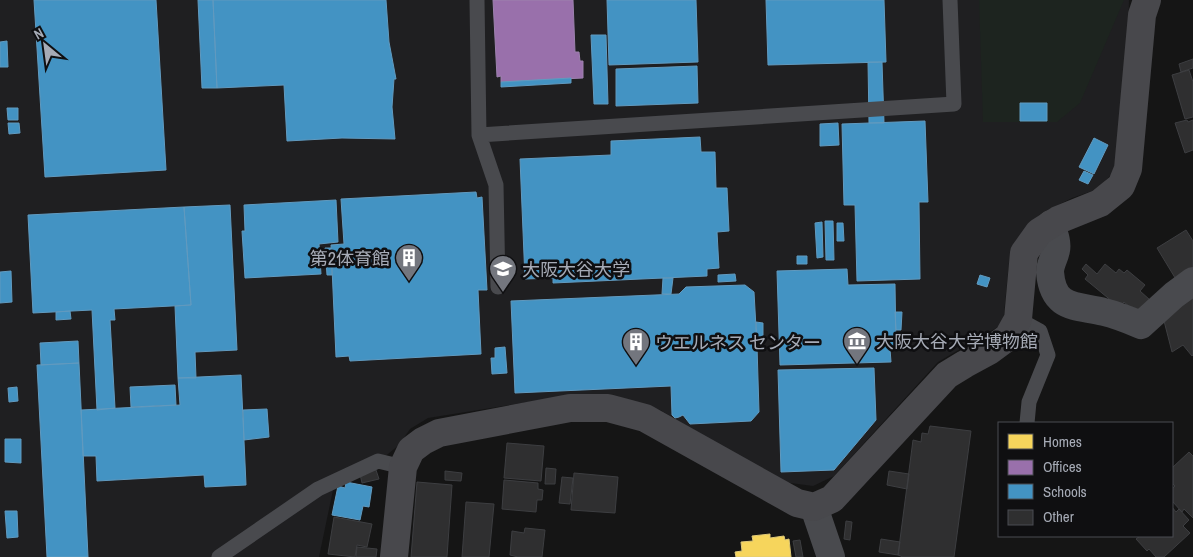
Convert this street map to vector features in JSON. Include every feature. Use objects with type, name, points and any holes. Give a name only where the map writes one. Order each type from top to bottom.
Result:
[{"type":"street","points":[[394,557],[402,467],[411,450],[423,441],[439,434],[570,408],[608,408],[645,418],[797,504],[814,507],[832,499],[947,375],[989,351],[1008,337],[1018,319],[1024,252],[1039,232],[1051,224],[1100,203],[1121,186],[1128,169],[1142,15],[1148,0]]},
{"type":"street","points":[[1051,224],[1057,248],[1050,269],[1052,290],[1063,302],[1077,308],[1103,312],[1141,325],[1174,295],[1193,281]]},
{"type":"street","points":[[814,507],[831,557]]},
{"type":"lane","points":[[477,0],[479,135],[496,185],[498,288]]},
{"type":"lane","points":[[479,135],[954,104],[950,0]]},
{"type":"lane","points":[[1018,319],[1040,331],[1048,354],[1029,402],[1027,422]]},
{"type":"lane","points":[[219,557],[318,489],[378,461],[402,467]]},
{"type":"shaded area","name":"大阪大谷大学","points":[[0,0],[1129,0],[1128,41],[1118,167],[1098,189],[1072,198],[1042,213],[1017,239],[1009,263],[1003,324],[938,362],[834,476],[813,486],[783,482],[660,410],[611,394],[580,394],[428,418],[410,429],[399,445],[372,467],[333,490],[319,557],[0,557]]},
{"type":"shaded area","points":[[979,0],[1124,0],[1080,103],[1057,122],[983,122]]},
{"type":"building: Homes","points":[[770,534],[770,538],[784,536],[785,540],[789,539],[791,557],[736,557],[735,552],[742,551],[741,542],[753,541],[752,536]]},
{"type":"building: Offices","points":[[493,0],[573,0],[575,52],[579,52],[580,61],[583,61],[583,78],[501,82],[501,76],[497,77]]},
{"type":"building: Schools","points":[[34,0],[156,0],[166,170],[45,177]]},
{"type":"building: Schools","points":[[198,0],[213,0],[217,88],[202,88]]},
{"type":"building: Schools","points":[[213,0],[386,0],[389,42],[396,79],[394,79],[392,107],[395,139],[342,138],[287,141],[284,85],[217,88]]},
{"type":"building: Schools","points":[[607,0],[696,0],[698,62],[609,65]]},
{"type":"building: Schools","points":[[766,0],[884,0],[886,62],[768,65]]},
{"type":"building: Schools","points":[[591,35],[606,35],[608,104],[594,104]]},
{"type":"building: Schools","points":[[7,41],[8,67],[0,67],[0,42]]},
{"type":"building: Schools","points":[[868,62],[882,62],[884,123],[869,123]]},
{"type":"building: Schools","points":[[697,66],[698,103],[616,106],[616,69]]},
{"type":"building: Schools","points":[[571,78],[571,83],[501,87],[501,82]]},
{"type":"building: Schools","points":[[1020,103],[1047,103],[1047,121],[1020,121]]},
{"type":"building: Schools","points":[[7,108],[18,108],[18,120],[8,120]]},
{"type":"building: Schools","points":[[925,121],[928,202],[919,202],[920,279],[857,281],[855,205],[844,205],[842,124]]},
{"type":"building: Schools","points":[[8,123],[19,123],[20,133],[9,134]]},
{"type":"building: Schools","points":[[838,123],[839,145],[820,146],[820,124]]},
{"type":"building: Schools","points":[[700,137],[701,152],[715,152],[716,188],[727,188],[729,231],[717,232],[719,268],[707,269],[707,276],[553,283],[553,278],[525,279],[520,159],[611,155],[611,141]]},
{"type":"building: Schools","points":[[1094,138],[1108,145],[1094,174],[1079,167]]},
{"type":"building: Schools","points":[[1084,171],[1093,175],[1088,184],[1079,180]]},
{"type":"building: Schools","name":"第2体育館","points":[[476,192],[477,198],[482,197],[487,290],[478,290],[481,354],[350,361],[349,356],[336,357],[331,245],[344,244],[341,199]]},
{"type":"building: Schools","points":[[336,200],[338,242],[319,244],[321,274],[245,278],[242,231],[245,231],[244,205]]},
{"type":"building: Schools","points":[[230,205],[237,350],[195,352],[196,378],[178,378],[175,306],[191,305],[184,207]]},
{"type":"building: Schools","points":[[184,207],[191,305],[114,309],[115,320],[110,320],[115,408],[97,410],[92,310],[33,313],[28,215]]},
{"type":"building: Schools","points":[[825,221],[833,221],[834,260],[826,260]]},
{"type":"building: Schools","points":[[822,222],[823,257],[817,258],[815,223]]},
{"type":"building: Schools","points":[[837,223],[843,223],[844,241],[837,241]]},
{"type":"building: Schools","points":[[325,248],[331,248],[332,275],[327,275]]},
{"type":"building: Schools","points":[[797,256],[807,256],[807,264],[797,264]]},
{"type":"building: Schools","points":[[847,269],[848,285],[895,284],[896,349],[890,349],[891,362],[780,365],[777,271]]},
{"type":"building: Schools","points":[[11,271],[12,302],[0,303],[0,272]]},
{"type":"building: Schools","points":[[735,274],[736,281],[718,282],[718,275]]},
{"type":"building: Schools","points":[[980,275],[990,278],[987,287],[977,284]]},
{"type":"building: Schools","points":[[663,278],[673,278],[671,294],[662,294]]},
{"type":"building: Schools","name":"ウエルネス センター","points":[[745,285],[754,292],[757,346],[759,412],[751,421],[690,424],[683,415],[675,418],[672,415],[671,386],[515,393],[511,301],[679,294],[686,287]]},
{"type":"building: Schools","points":[[70,311],[71,319],[56,320],[56,312]]},
{"type":"building: Schools","points":[[895,312],[902,312],[901,330],[896,330]]},
{"type":"building: Schools","points":[[756,322],[763,323],[763,346],[757,346]]},
{"type":"building: Schools","points":[[78,341],[79,363],[41,365],[40,343]]},
{"type":"building: Schools","points":[[505,347],[507,373],[492,374],[491,358],[495,358],[495,348]]},
{"type":"building: Schools","points":[[79,363],[88,557],[47,557],[37,365]]},
{"type":"building: Schools","points":[[874,368],[876,420],[834,470],[781,472],[778,370]]},
{"type":"building: Schools","points":[[241,375],[246,485],[205,487],[204,475],[97,481],[96,456],[83,456],[81,410],[180,405],[178,378]]},
{"type":"building: Schools","points":[[175,385],[176,405],[131,407],[130,387]]},
{"type":"building: Schools","points":[[17,387],[18,401],[9,402],[8,388]]},
{"type":"building: Schools","points":[[267,409],[269,437],[244,440],[243,410]]},
{"type":"building: Schools","points":[[5,439],[21,439],[21,463],[5,462]]},
{"type":"building: Schools","points":[[346,482],[372,487],[369,507],[363,506],[360,520],[332,515],[338,486],[345,488]]},
{"type":"building: Schools","points":[[5,511],[17,511],[18,537],[7,538]]},
{"type":"building: Other","points":[[1193,59],[1193,68],[1181,72],[1179,64]]},
{"type":"building: Other","points":[[1189,70],[1193,82],[1193,117],[1185,119],[1172,75]]},
{"type":"building: Other","points":[[1187,120],[1188,122],[1193,120],[1193,150],[1185,153],[1175,123]]},
{"type":"building: Other","points":[[1186,230],[1193,241],[1193,271],[1177,281],[1157,248]]},
{"type":"building: Other","points":[[1086,264],[1097,274],[1105,264],[1116,273],[1119,269],[1124,273],[1127,270],[1145,285],[1140,291],[1150,300],[1138,314],[1124,302],[1119,307],[1085,279],[1088,275],[1082,269]]},
{"type":"building: Other","points":[[1193,293],[1192,356],[1183,345],[1172,352],[1163,317]]},
{"type":"building: Other","points":[[930,426],[971,431],[954,557],[903,557],[898,555],[913,440],[921,442],[922,433],[928,434]]},
{"type":"building: Other","points":[[507,443],[544,446],[541,481],[504,478]]},
{"type":"building: Other","points":[[1189,452],[1193,456],[1193,518],[1184,509],[1182,512],[1173,502],[1173,488],[1175,486],[1173,484],[1173,467]]},
{"type":"building: Other","points":[[546,468],[556,469],[555,484],[545,484]]},
{"type":"building: Other","points":[[376,470],[379,479],[362,483],[360,474]]},
{"type":"building: Other","points":[[445,471],[462,473],[461,481],[445,480]]},
{"type":"building: Other","points":[[889,471],[909,474],[907,489],[887,485]]},
{"type":"building: Other","points":[[574,473],[618,477],[615,513],[571,510]]},
{"type":"building: Other","points":[[562,477],[573,478],[570,504],[559,503]]},
{"type":"building: Other","points":[[504,480],[538,483],[538,489],[543,490],[542,500],[537,500],[536,512],[502,509]]},
{"type":"building: Other","points":[[417,482],[452,485],[447,557],[411,557]]},
{"type":"building: Other","points":[[466,502],[494,504],[489,557],[462,557]]},
{"type":"building: Other","points":[[1173,508],[1176,512],[1179,509],[1189,520],[1183,526],[1190,533],[1164,557],[1156,557],[1149,549],[1147,551],[1136,539],[1139,537],[1173,537]]},
{"type":"building: Other","points":[[334,517],[372,524],[367,547],[357,545],[355,557],[328,554]]},
{"type":"building: Other","points":[[846,521],[852,522],[850,540],[844,539]]},
{"type":"building: Other","points":[[525,528],[545,530],[542,557],[510,555],[512,531],[524,533]]},
{"type":"building: Other","points":[[881,539],[900,542],[898,555],[879,552]]},
{"type":"building: Other","points":[[800,540],[803,557],[796,557],[793,541]]},
{"type":"building: Other","points":[[357,547],[377,549],[376,557],[356,557]]},
{"type":"place","name":"第2体育館","points":[[409,282]]},
{"type":"place","name":"大阪大谷大学","points":[[503,293]]},
{"type":"place","name":"大阪大谷大学博物館","points":[[857,365]]},
{"type":"place","name":"ウエルネス センター","points":[[636,366]]}]
